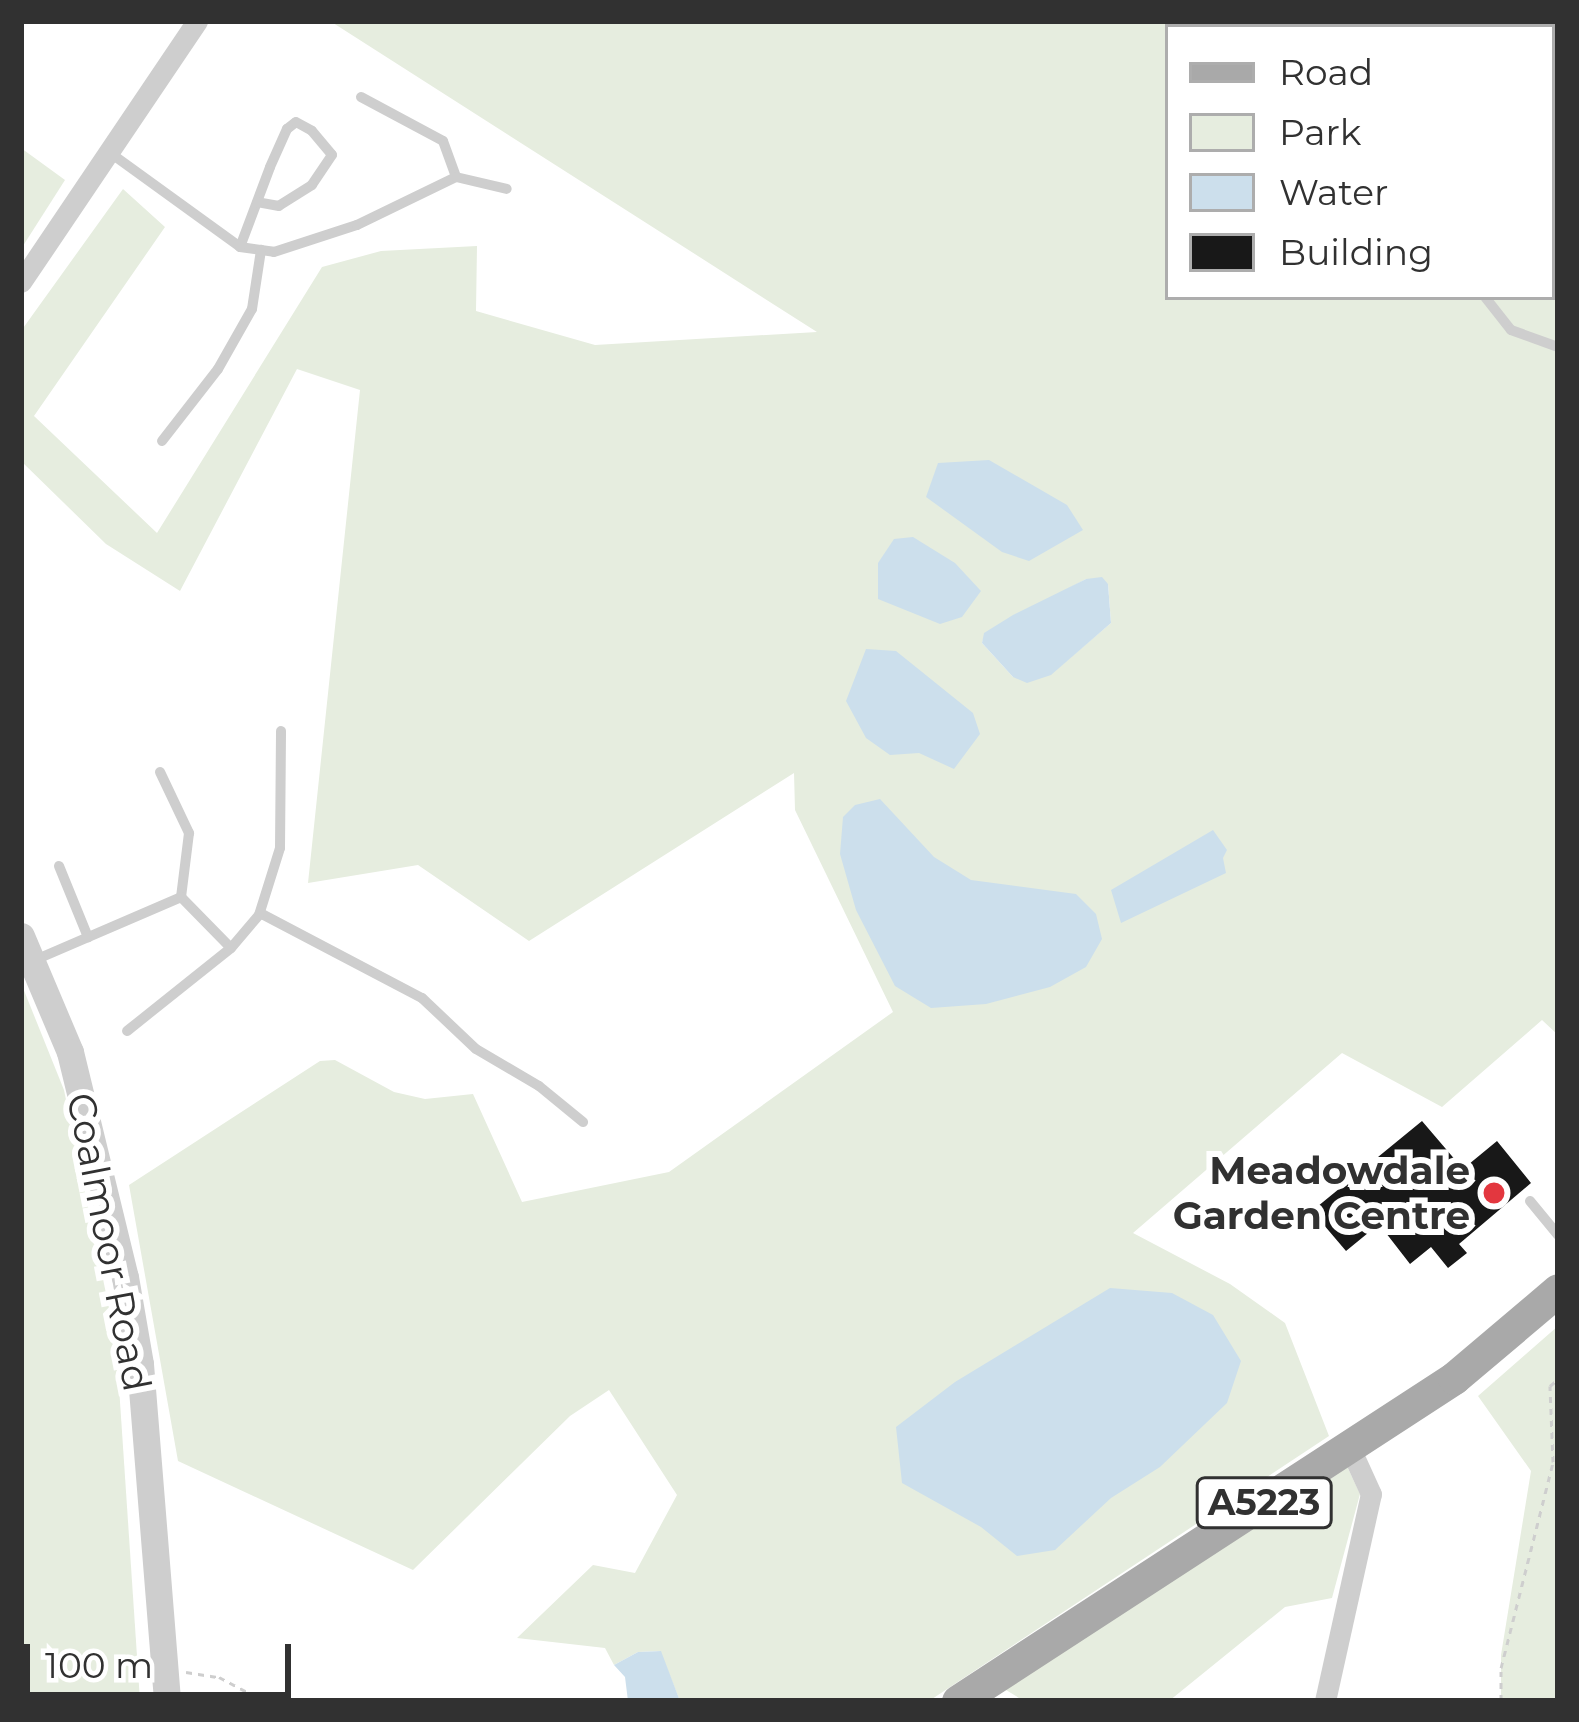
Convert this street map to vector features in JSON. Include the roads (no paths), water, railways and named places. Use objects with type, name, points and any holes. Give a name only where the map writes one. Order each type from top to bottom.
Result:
[{"type":"main road","name":"A5223","points":[[958,1701],[1454,1378],[1558,1290]]},
{"type":"street","points":[[21,282],[197,21]]},
{"type":"street","name":"Coalmoor Road","points":[[28,948],[70,1052],[124,1276],[140,1364],[167,1701]]},
{"type":"street","points":[[1325,1701],[1371,1494],[1350,1448]]},
{"type":"lane","points":[[361,97],[443,141],[456,177]]},
{"type":"lane","points":[[239,247],[257,202],[287,129],[296,122],[312,130],[332,155],[312,185],[279,206],[257,202]]},
{"type":"lane","points":[[109,152],[239,247],[274,252],[357,224],[456,177],[507,189]]},
{"type":"lane","points":[[162,441],[218,369],[252,309],[260,250]]},
{"type":"lane","points":[[1487,300],[1511,330],[1558,347]]},
{"type":"lane","points":[[127,1031],[231,948],[260,913],[280,848],[281,731]]},
{"type":"lane","points":[[160,772],[189,833],[181,897]]},
{"type":"lane","points":[[59,866],[88,937]]},
{"type":"lane","points":[[181,897],[231,948]]},
{"type":"lane","points":[[28,948],[88,937],[181,897]]},
{"type":"lane","points":[[260,913],[422,998],[476,1049],[538,1086],[583,1122]]},
{"type":"lane","points":[[1530,1201],[1558,1235]]},
{"type":"water","points":[[989,460],[1067,505],[1083,530],[1029,561],[1002,552],[926,497],[938,463]]},
{"type":"water","points":[[913,537],[955,563],[981,591],[962,617],[940,624],[878,599],[878,563],[894,539]]},
{"type":"water","points":[[1102,577],[1108,584],[1111,623],[1051,675],[1027,683],[1013,677],[982,643],[984,633],[1013,615],[1086,579]]},
{"type":"water","points":[[866,649],[896,651],[973,713],[980,734],[954,769],[919,753],[890,755],[866,738],[846,701]]},
{"type":"water","points":[[880,799],[934,857],[971,880],[1076,894],[1096,914],[1102,939],[1086,967],[1050,987],[986,1004],[931,1008],[895,986],[856,910],[840,854],[843,817],[855,805]]},
{"type":"water","points":[[1213,830],[1227,850],[1223,858],[1226,873],[1121,923],[1111,890]]},
{"type":"water","points":[[1110,1288],[1172,1293],[1213,1315],[1241,1361],[1227,1403],[1160,1467],[1111,1498],[1055,1550],[1017,1556],[981,1527],[902,1483],[896,1427],[955,1382]]},
{"type":"water","points":[[661,1651],[680,1701],[628,1701],[625,1677],[614,1665],[638,1652]]},
{"type":"place","name":"Meadowdale Garden Centre","points":[[1494,1193]]}]
